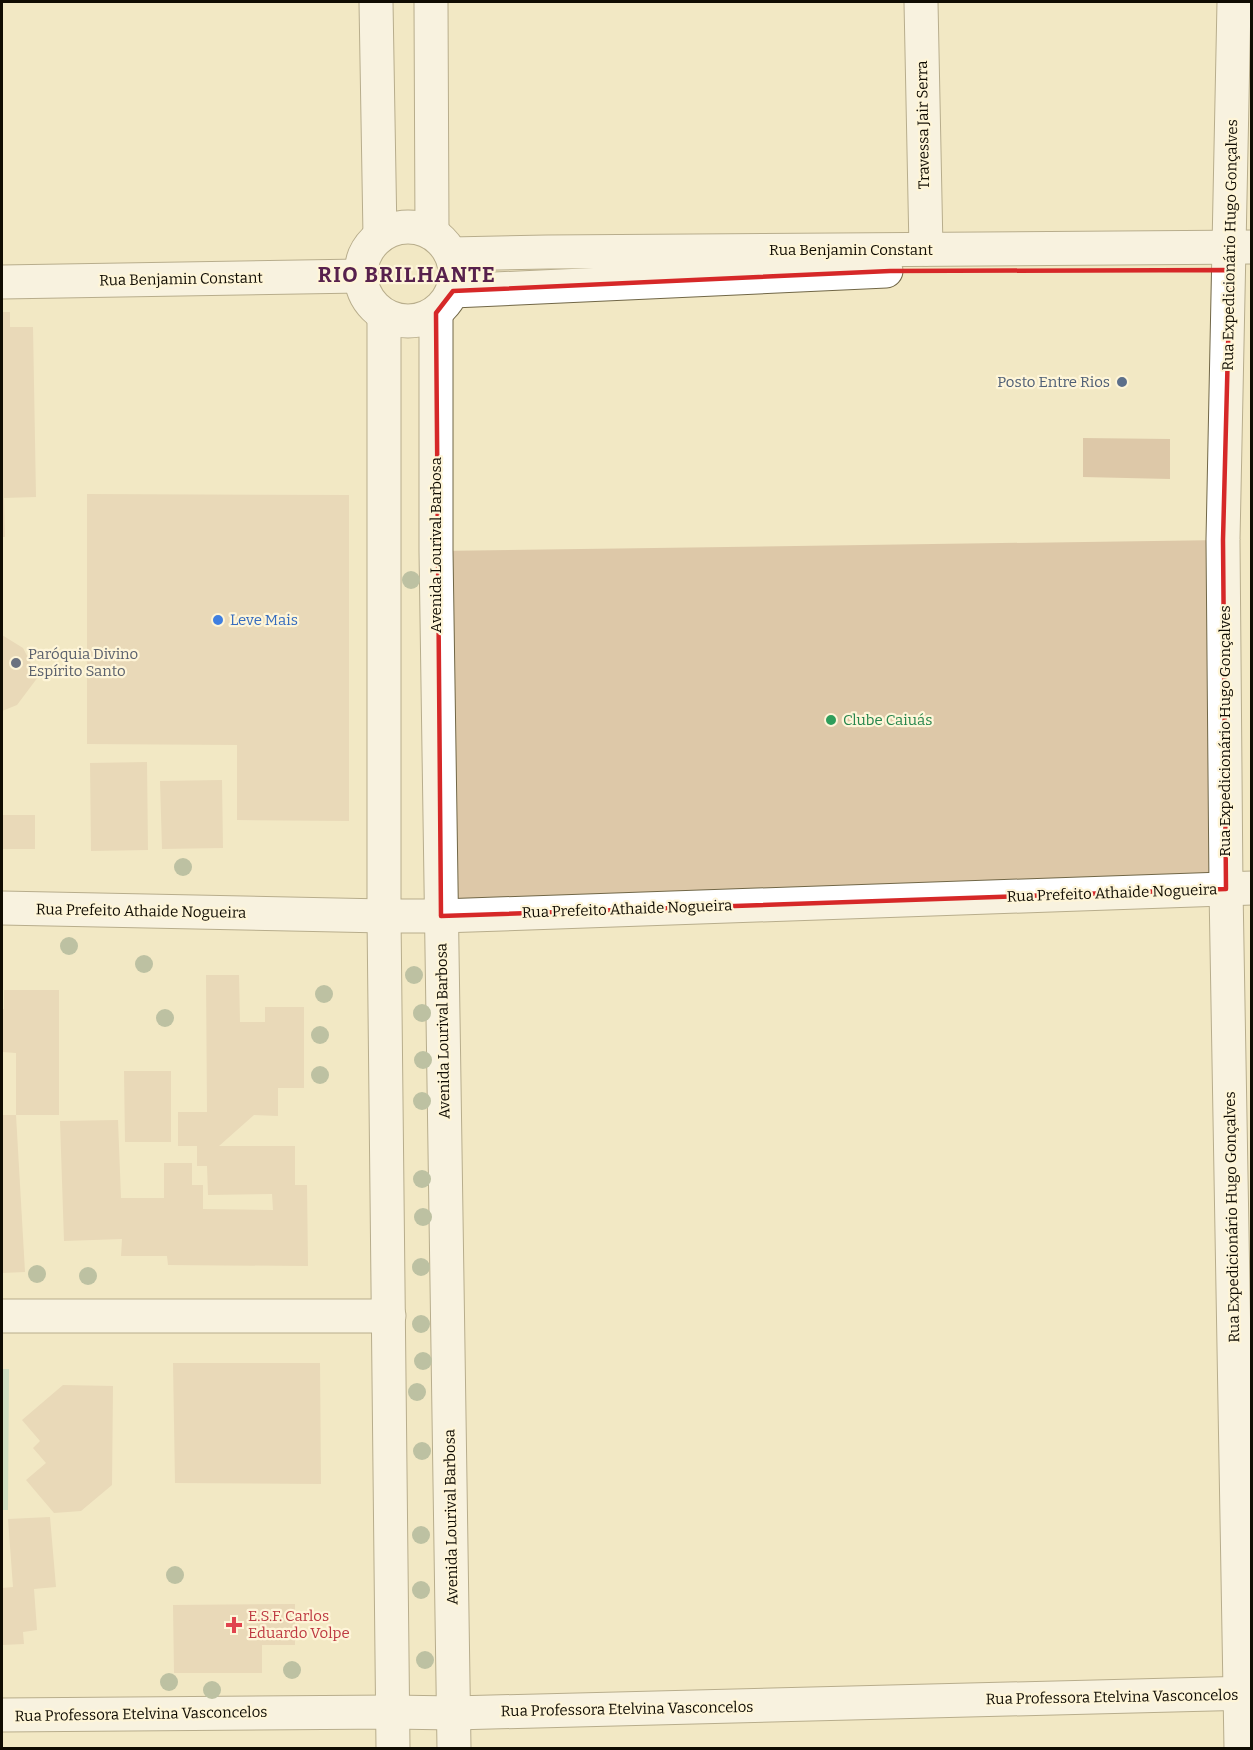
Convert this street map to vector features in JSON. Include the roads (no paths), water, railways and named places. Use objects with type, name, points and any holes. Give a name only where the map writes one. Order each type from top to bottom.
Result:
[{"type":"main road","points":[[376,2],[380,236]]},
{"type":"main road","points":[[431,2],[442,243],[455,266],[456,279],[444,302],[424,320],[400,321],[384,316],[372,305],[363,292],[360,276],[362,261],[369,247],[380,236],[392,229],[406,226],[417,228],[442,243]]},
{"type":"main road","name":"Travessa Jair Serra","points":[[921,2],[926,249]]},
{"type":"main road","name":"Rua Expedicionário Hugo Gonçalves","points":[[1234,2],[1240,259],[1223,540],[1239,889],[1246,1694],[1241,1749]]},
{"type":"main road","name":"Rua Benjamin Constant","points":[[442,243],[926,249],[1240,259]]},
{"type":"main road","name":"Rua Benjamin Constant","points":[[444,302],[890,271],[1240,259]]},
{"type":"main road","name":"Rua Benjamin Constant","points":[[2,282],[360,276]]},
{"type":"main road","name":"Avenida Lourival Barbosa","points":[[444,302],[436,551],[454,1749]]},
{"type":"main road","points":[[384,316],[384,916],[393,1749]]},
{"type":"main road","name":"Rua Prefeito Athaide Nogueira","points":[[2,908],[441,916],[1239,889]]},
{"type":"main road","points":[[2,1316],[389,1316]]},
{"type":"main road","name":"Rua Professora Etelvina Vasconcelos","points":[[2,1715],[454,1713],[1246,1694]]},
{"type":"place","name":"Posto Entre Rios","points":[[1122,382]]},
{"type":"place","name":"Leve Mais","points":[[218,620]]},
{"type":"place","name":"Paróquia Divino Espírito Santo","points":[[16,663]]},
{"type":"place","name":"Clube Caiuás","points":[[831,720]]},
{"type":"place","name":"E.S.F. Carlos Eduardo Volpe","points":[[234,1625]]},
{"type":"district","name":"RIO BRILHANTE","points":[[407,275]]}]
